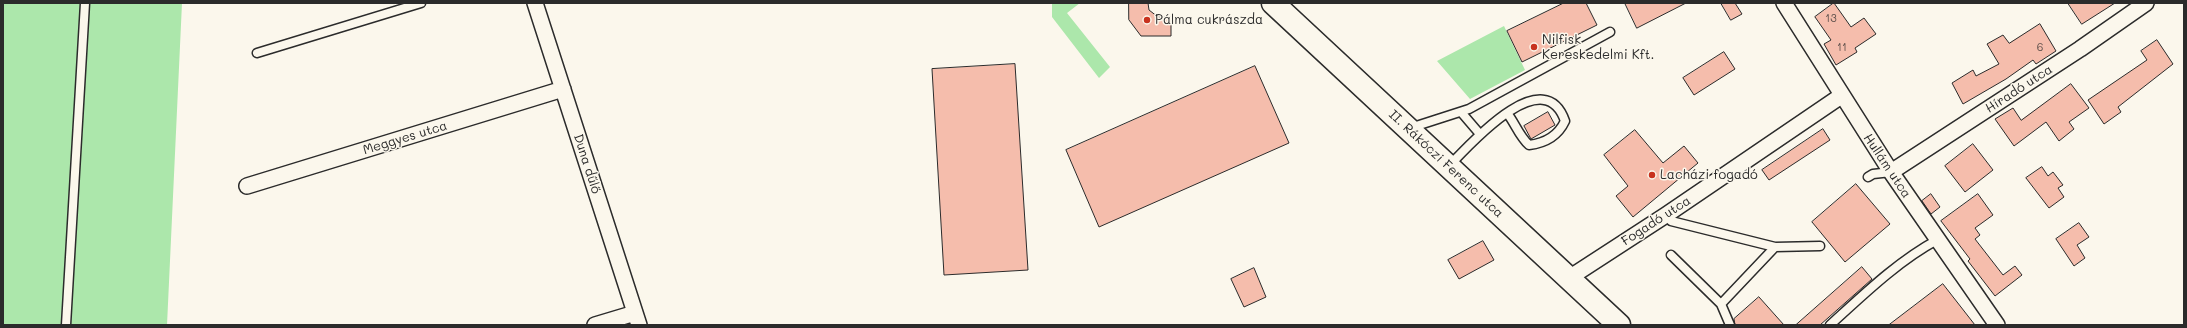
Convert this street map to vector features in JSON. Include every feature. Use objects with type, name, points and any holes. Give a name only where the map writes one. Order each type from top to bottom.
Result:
[{"type":"main road","name":"II. Rákóczi Ferenc utca","points":[[1272,3],[1619,325]]},
{"type":"street","name":"Duna dűlő","points":[[535,3],[637,319]]},
{"type":"street","name":"Hullám utca","points":[[1784,3],[1841,96],[1891,172],[1997,325]]},
{"type":"street","name":"Híradó utca","points":[[1891,172],[2080,49],[2146,3]]},
{"type":"street","name":"Meggyes utca","points":[[247,186],[564,89]]},
{"type":"street","name":"Fogadó utca","points":[[1569,278],[1666,215],[1841,96]]},
{"type":"street","points":[[595,325],[637,319]]},
{"type":"lane","points":[[66,325],[85,3]]},
{"type":"lane","points":[[257,54],[420,3]]},
{"type":"lane","points":[[1407,128],[1469,109],[1610,32]]},
{"type":"lane","points":[[1449,167],[1479,133],[1518,105],[1541,100],[1555,103],[1562,111],[1565,121],[1560,131],[1550,138],[1529,145],[1521,137],[1517,127],[1507,113]]},
{"type":"lane","points":[[1461,112],[1479,133]]},
{"type":"lane","points":[[1868,177],[1873,174],[1891,172]]},
{"type":"lane","points":[[1666,215],[1670,221],[1775,247],[1820,246]]},
{"type":"lane","points":[[1830,325],[1859,298],[1923,248],[1937,240]]},
{"type":"lane","points":[[1721,304],[1775,247]]},
{"type":"lane","points":[[1671,255],[1721,304],[1730,325]]},
{"type":"green space","points":[[3,3],[182,3],[167,325],[3,325]]},
{"type":"green space","points":[[1052,3],[1080,3],[1067,13],[1110,67],[1099,78],[1052,17]]},
{"type":"green space","points":[[1504,26],[1525,70],[1470,99],[1437,61]]},
{"type":"building","points":[[1129,3],[1148,3],[1149,10],[1158,17],[1171,17],[1171,36],[1141,36],[1129,20]]},
{"type":"building","name":"Nilfisk Kereskedelmi Kft.","points":[[1564,3],[1586,3],[1597,25],[1522,62],[1507,31]]},
{"type":"building","points":[[1625,3],[1686,3],[1637,28]]},
{"type":"building","points":[[1721,3],[1735,3],[1742,14],[1731,20]]},
{"type":"building","points":[[1834,3],[1851,27],[1864,18],[1876,34],[1855,48],[1857,52],[1836,65],[1824,44],[1831,40],[1815,17]]},
{"type":"building","points":[[2068,3],[2115,3],[2082,24]]},
{"type":"building","points":[[2040,24],[2056,51],[2036,64],[2033,60],[2006,79],[1963,104],[1952,83],[1973,70],[1976,76],[1999,64],[1987,44],[2003,35],[2009,43]]},
{"type":"building","points":[[2157,40],[2173,64],[2118,107],[2121,112],[2104,124],[2088,100],[2147,60],[2141,51]]},
{"type":"building","points":[[1724,52],[1735,69],[1694,95],[1683,78]]},
{"type":"building","points":[[1015,64],[1028,270],[944,275],[932,69]]},
{"type":"building","points":[[1255,66],[1289,143],[1099,227],[1066,150]]},
{"type":"building","points":[[2071,84],[2089,108],[2069,122],[2074,129],[2059,141],[2046,122],[2014,146],[1995,119],[2013,108],[2021,120]]},
{"type":"building","points":[[1548,112],[1555,125],[1531,139],[1524,126]]},
{"type":"building","points":[[1823,129],[1830,140],[1769,180],[1762,170]]},
{"type":"building","name":"Lacházi fogadó","points":[[1635,130],[1663,163],[1684,146],[1698,163],[1633,217],[1616,196],[1628,186],[1604,155]]},
{"type":"building","points":[[1973,144],[1993,170],[1965,192],[1945,166]]},
{"type":"building","points":[[2042,167],[2048,176],[2053,172],[2063,185],[2058,188],[2064,197],[2049,208],[2026,178]]},
{"type":"building","points":[[1856,184],[1890,224],[1845,262],[1812,222]]},
{"type":"building","points":[[1931,194],[1940,207],[1931,214],[1922,201]]},
{"type":"building","points":[[1978,194],[1993,215],[1975,228],[1980,235],[1975,239],[2003,275],[2015,266],[2022,275],[1995,296],[1968,261],[1970,259],[1941,221]]},
{"type":"building","points":[[2079,223],[2089,237],[2077,245],[2085,258],[2074,266],[2056,239]]},
{"type":"building","points":[[1483,241],[1494,260],[1459,279],[1448,260]]},
{"type":"building","points":[[1862,267],[1872,279],[1820,325],[1796,325]]},
{"type":"building","points":[[1254,268],[1266,297],[1244,307],[1231,279]]},
{"type":"building","points":[[1943,284],[1975,325],[1889,325]]},
{"type":"building","points":[[1759,297],[1784,325],[1735,325],[1734,319]]},
{"type":"place","name":"Pálma cukrászda","points":[[1147,20]]},
{"type":"place","name":"Nilfisk Kereskedelmi Kft.","points":[[1534,47]]},
{"type":"place","name":"Lacházi fogadó","points":[[1652,175]]}]
